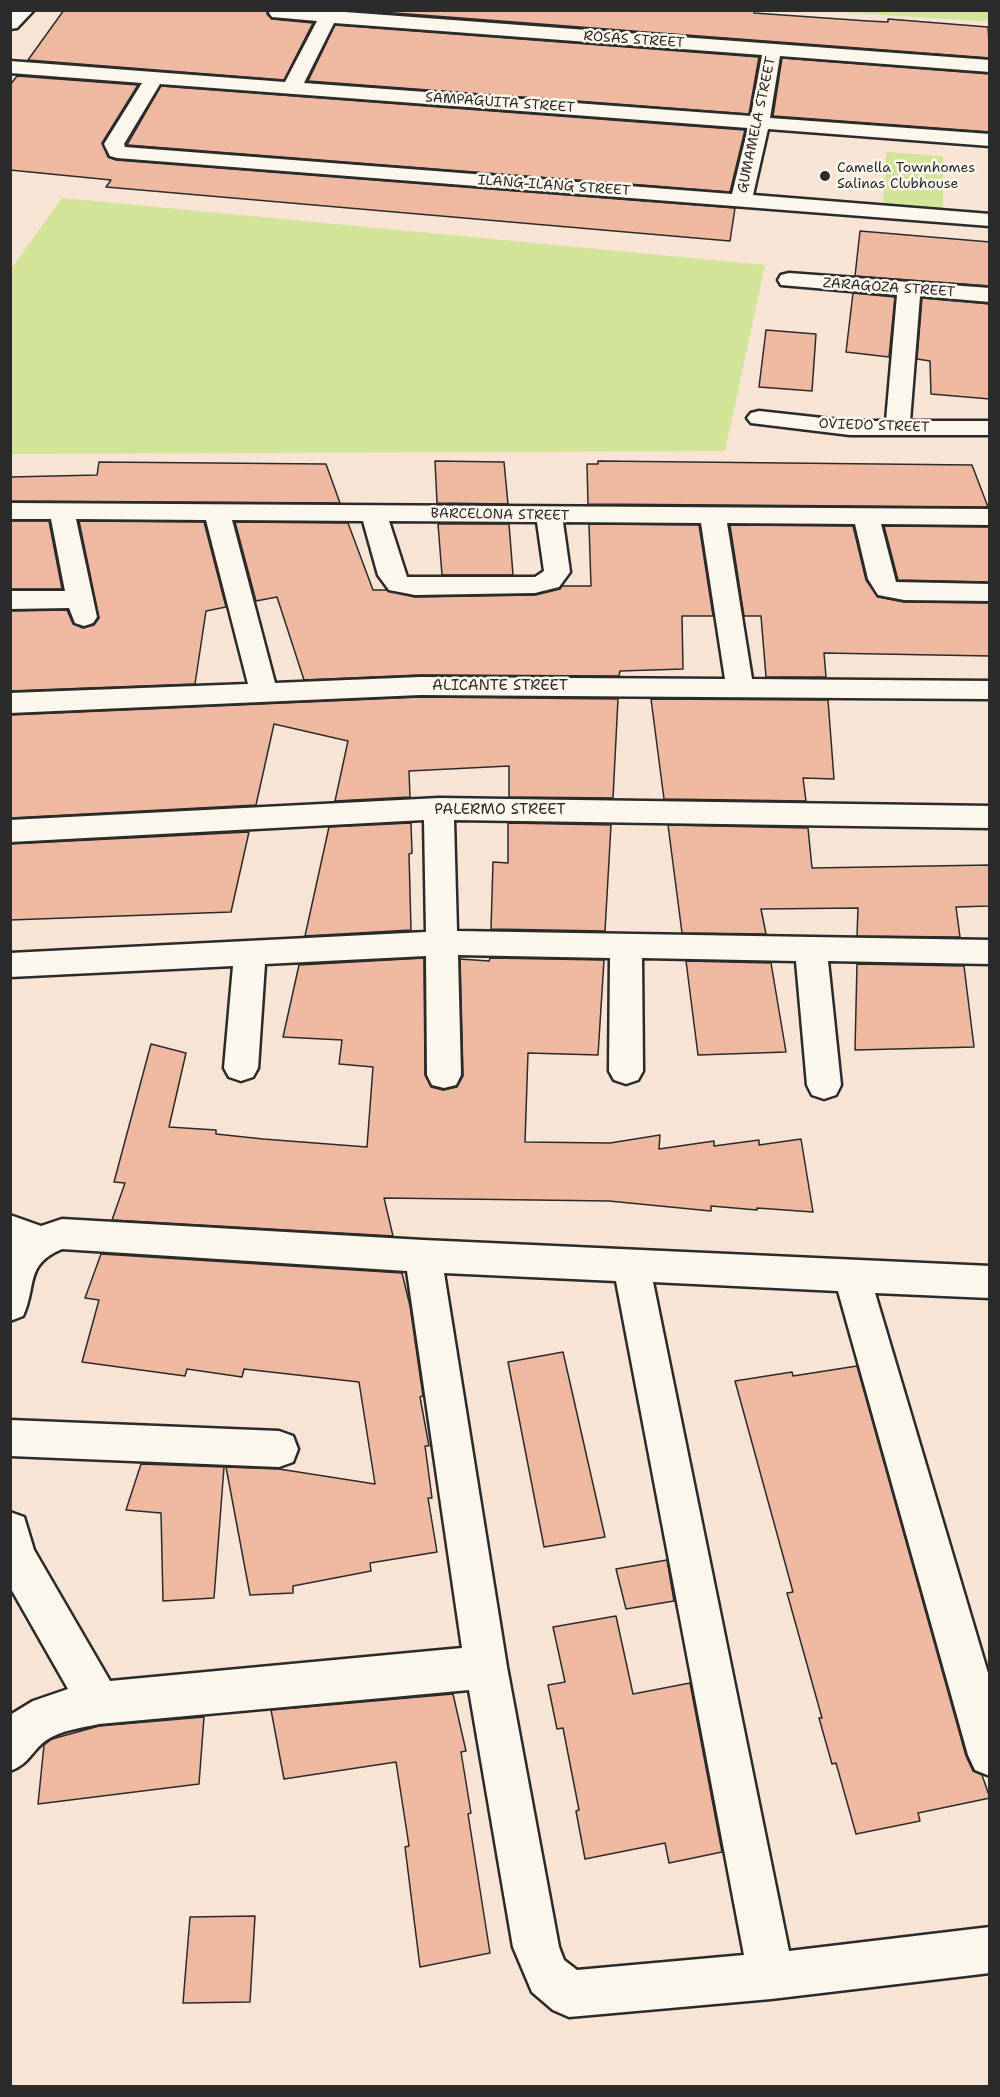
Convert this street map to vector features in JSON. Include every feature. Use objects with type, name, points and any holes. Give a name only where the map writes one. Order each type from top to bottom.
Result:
[{"type":"street","points":[[10,24],[25,10]]},
{"type":"street","name":"ROSAS STREET","points":[[278,13],[990,66]]},
{"type":"street","points":[[292,87],[328,17]]},
{"type":"street","name":"GUMAMELA STREET","points":[[741,200],[759,124],[772,50]]},
{"type":"street","name":"SAMPAGUITA STREET","points":[[10,67],[990,140]]},
{"type":"street","name":"ILANG-ILANG STREET","points":[[154,78],[114,144],[117,152],[990,220]]},
{"type":"street","name":"ZARAGOZA STREET","points":[[789,280],[990,296]]},
{"type":"street","points":[[897,428],[909,288]]},
{"type":"street","name":"OVIEDO STREET","points":[[759,418],[850,428],[990,428]]},
{"type":"street","name":"BARCELONA STREET","points":[[10,511],[990,517]]},
{"type":"street","points":[[10,600],[82,608],[62,511]]},
{"type":"street","points":[[217,512],[264,692]]},
{"type":"street","points":[[374,513],[391,575],[398,584],[415,587],[535,585],[550,581],[557,572],[549,516]]},
{"type":"street","points":[[713,515],[740,688]]},
{"type":"street","points":[[866,516],[881,579],[887,589],[904,592],[990,593]]},
{"type":"street","name":"ALICANTE STREET","points":[[10,703],[420,686],[990,690]]},
{"type":"street","points":[[439,809],[444,1075]]},
{"type":"street","name":"PALERMO STREET","points":[[10,831],[439,809],[990,817]]},
{"type":"street","points":[[10,965],[441,943],[990,952]]},
{"type":"street","points":[[626,947],[626,1071]]},
{"type":"street","points":[[811,948],[824,1085]]},
{"type":"street","points":[[241,1068],[250,953]]},
{"type":"street","points":[[10,1305],[25,1235],[62,1234],[423,1256],[990,1282]]},
{"type":"street","points":[[423,1256],[486,1667],[536,1947],[548,1976],[569,1994],[771,1976],[990,1950]]},
{"type":"street","points":[[631,1265],[771,1976]]},
{"type":"street","points":[[852,1275],[990,1755]]},
{"type":"street","points":[[10,1438],[279,1449]]},
{"type":"street","points":[[10,1531],[15,1556],[99,1703]]},
{"type":"street","points":[[10,1750],[19,1734],[41,1717],[99,1703],[486,1667]]},
{"type":"green space","points":[[823,11],[989,11],[989,21],[976,21]]},
{"type":"green space","points":[[886,152],[943,156],[943,209],[883,204]]},
{"type":"green space","points":[[62,198],[765,265],[725,451],[11,454],[11,269]]},
{"type":"building","points":[[64,10],[268,10],[267,14],[272,19],[313,23],[284,80],[28,60]]},
{"type":"building","points":[[355,10],[754,10],[754,13],[868,21],[888,22],[888,19],[988,27],[990,58]]},
{"type":"building","points":[[335,25],[759,57],[749,114],[308,81]]},
{"type":"building","points":[[782,58],[990,74],[990,132],[773,116]]},
{"type":"building","points":[[17,76],[138,85],[102,143],[108,157],[116,160],[735,208],[730,241],[106,187],[111,180],[10,170],[10,85]]},
{"type":"building","points":[[161,86],[745,130],[730,192],[127,145]]},
{"type":"building","points":[[860,231],[990,242],[990,286],[855,276]]},
{"type":"building","points":[[853,293],[895,297],[889,357],[846,352]]},
{"type":"building","points":[[922,298],[990,304],[990,399],[931,394],[930,361],[917,359]]},
{"type":"building","points":[[766,330],[816,334],[812,391],[759,387]]},
{"type":"building","points":[[435,461],[504,462],[508,504],[437,503]]},
{"type":"building","points":[[598,461],[972,465],[988,507],[588,504],[587,464],[598,464]]},
{"type":"building","points":[[99,462],[326,464],[340,503],[10,501],[10,477],[97,475]]},
{"type":"building","points":[[10,521],[49,521],[62,589],[10,589]]},
{"type":"building","points":[[79,521],[204,522],[226,607],[206,611],[195,684],[10,691],[10,611],[67,610],[73,624],[83,628],[94,625],[99,618]]},
{"type":"building","points":[[235,522],[348,523],[373,590],[386,590],[415,597],[535,595],[560,589],[562,586],[591,586],[589,524],[699,525],[713,616],[682,616],[683,669],[620,671],[619,676],[420,675],[304,680],[277,597],[256,601]]},
{"type":"building","points":[[438,524],[509,524],[513,575],[442,575]]},
{"type":"building","points":[[730,525],[853,526],[866,580],[878,597],[904,602],[990,603],[990,656],[824,653],[826,677],[766,677],[761,616],[744,616]]},
{"type":"building","points":[[884,526],[990,527],[990,582],[898,580]]},
{"type":"building","points":[[420,697],[618,699],[613,798],[509,797],[509,766],[409,771],[410,797],[335,801],[348,741],[274,724],[256,805],[10,818],[10,715]]},
{"type":"building","points":[[651,699],[828,700],[834,779],[803,778],[806,801],[664,799]]},
{"type":"building","points":[[411,823],[412,853],[409,854],[411,930],[305,936],[329,827]]},
{"type":"building","points":[[508,823],[611,825],[605,931],[491,929],[493,862],[508,863]]},
{"type":"building","points":[[668,825],[808,828],[812,868],[990,865],[990,906],[956,907],[960,937],[857,936],[858,908],[761,909],[766,934],[682,933]]},
{"type":"building","points":[[249,832],[231,912],[10,920],[10,844]]},
{"type":"building","points":[[424,958],[425,1075],[431,1087],[443,1090],[457,1087],[463,1076],[460,959],[604,960],[598,1055],[528,1053],[525,1142],[610,1143],[660,1135],[659,1149],[714,1141],[714,1146],[759,1140],[759,1145],[801,1139],[813,1212],[711,1206],[711,1211],[609,1201],[384,1198],[393,1236],[112,1220],[125,1183],[114,1182],[151,1044],[186,1053],[169,1127],[216,1130],[216,1134],[263,1139],[367,1147],[373,1067],[339,1064],[342,1040],[283,1037],[299,965]]},
{"type":"building","points":[[686,961],[771,963],[786,1052],[698,1055]]},
{"type":"building","points":[[857,964],[964,966],[974,1047],[855,1050]]},
{"type":"building","points":[[101,1254],[402,1273],[410,1306],[423,1396],[420,1397],[429,1446],[425,1446],[432,1498],[428,1498],[437,1552],[370,1563],[371,1571],[293,1586],[293,1593],[250,1595],[226,1467],[279,1469],[375,1484],[359,1382],[244,1369],[242,1377],[187,1369],[185,1376],[82,1362],[99,1300],[85,1298]]},
{"type":"building","points":[[563,1352],[605,1537],[544,1547],[508,1362]]},
{"type":"building","points":[[857,1366],[966,1756],[973,1771],[982,1775],[990,1798],[918,1813],[920,1821],[856,1834],[836,1763],[832,1764],[819,1718],[822,1718],[787,1593],[793,1592],[735,1381],[792,1372],[793,1376]]},
{"type":"building","points":[[141,1464],[224,1467],[214,1598],[163,1601],[161,1513],[126,1510]]},
{"type":"building","points":[[667,1560],[674,1601],[626,1609],[616,1569]]},
{"type":"building","points":[[616,1616],[633,1694],[690,1683],[722,1852],[669,1863],[665,1843],[585,1859],[576,1811],[579,1810],[563,1728],[557,1729],[548,1685],[565,1682],[553,1627]]},
{"type":"building","points":[[453,1694],[466,1751],[461,1752],[471,1813],[468,1814],[490,1953],[420,1967],[405,1847],[409,1846],[396,1762],[284,1779],[271,1710]]},
{"type":"building","points":[[204,1717],[199,1784],[38,1804],[44,1745],[52,1739],[99,1726]]},
{"type":"building","points":[[255,1916],[250,2002],[183,2003],[190,1917]]},
{"type":"place","name":"Camella Townhomes Salinas Clubhouse","points":[[825,176]]}]
